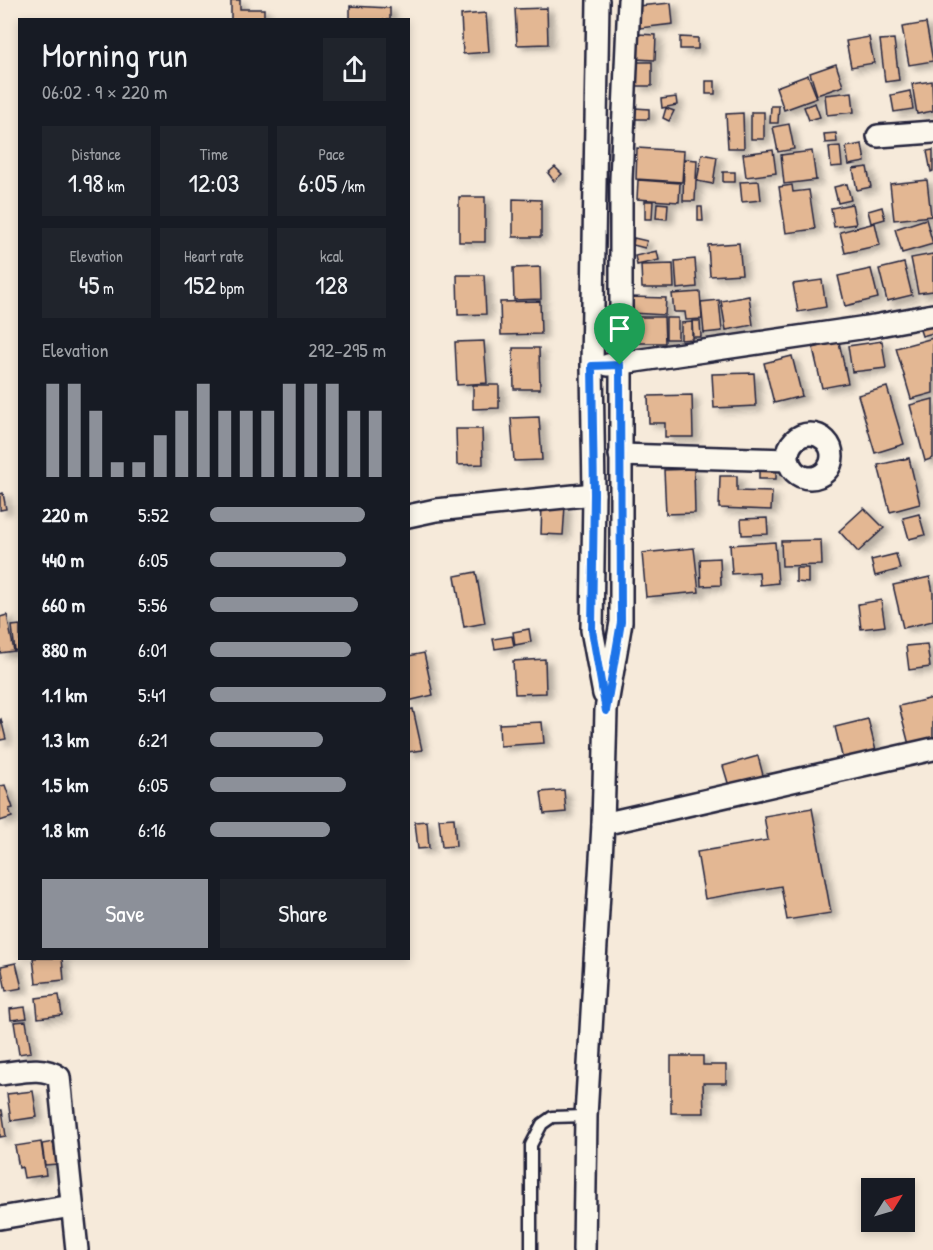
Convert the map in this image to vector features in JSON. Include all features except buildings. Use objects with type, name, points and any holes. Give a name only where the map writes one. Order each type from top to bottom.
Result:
[{"type":"street","points":[[598,0],[592,366],[594,494],[592,630],[606,711]]},
{"type":"street","points":[[584,1250],[586,1116],[603,824],[606,711],[621,622],[621,179],[629,0]]},
{"type":"street","points":[[878,136],[933,132]]},
{"type":"street","points":[[592,366],[620,365],[933,315]]},
{"type":"street","points":[[620,454],[788,460]]},
{"type":"street","points":[[410,516],[436,510],[594,494]]},
{"type":"street","points":[[603,824],[933,749]]},
{"type":"street","points":[[0,1074],[37,1070],[51,1072],[59,1077],[77,1250]]},
{"type":"street","points":[[0,1218],[72,1206]]},
{"type":"lane","points":[[531,1250],[531,1144],[542,1124],[552,1117],[586,1116]]},
{"type":"route","points":[[620,365],[621,622],[606,711],[592,630],[594,494],[592,366],[620,365]]}]
